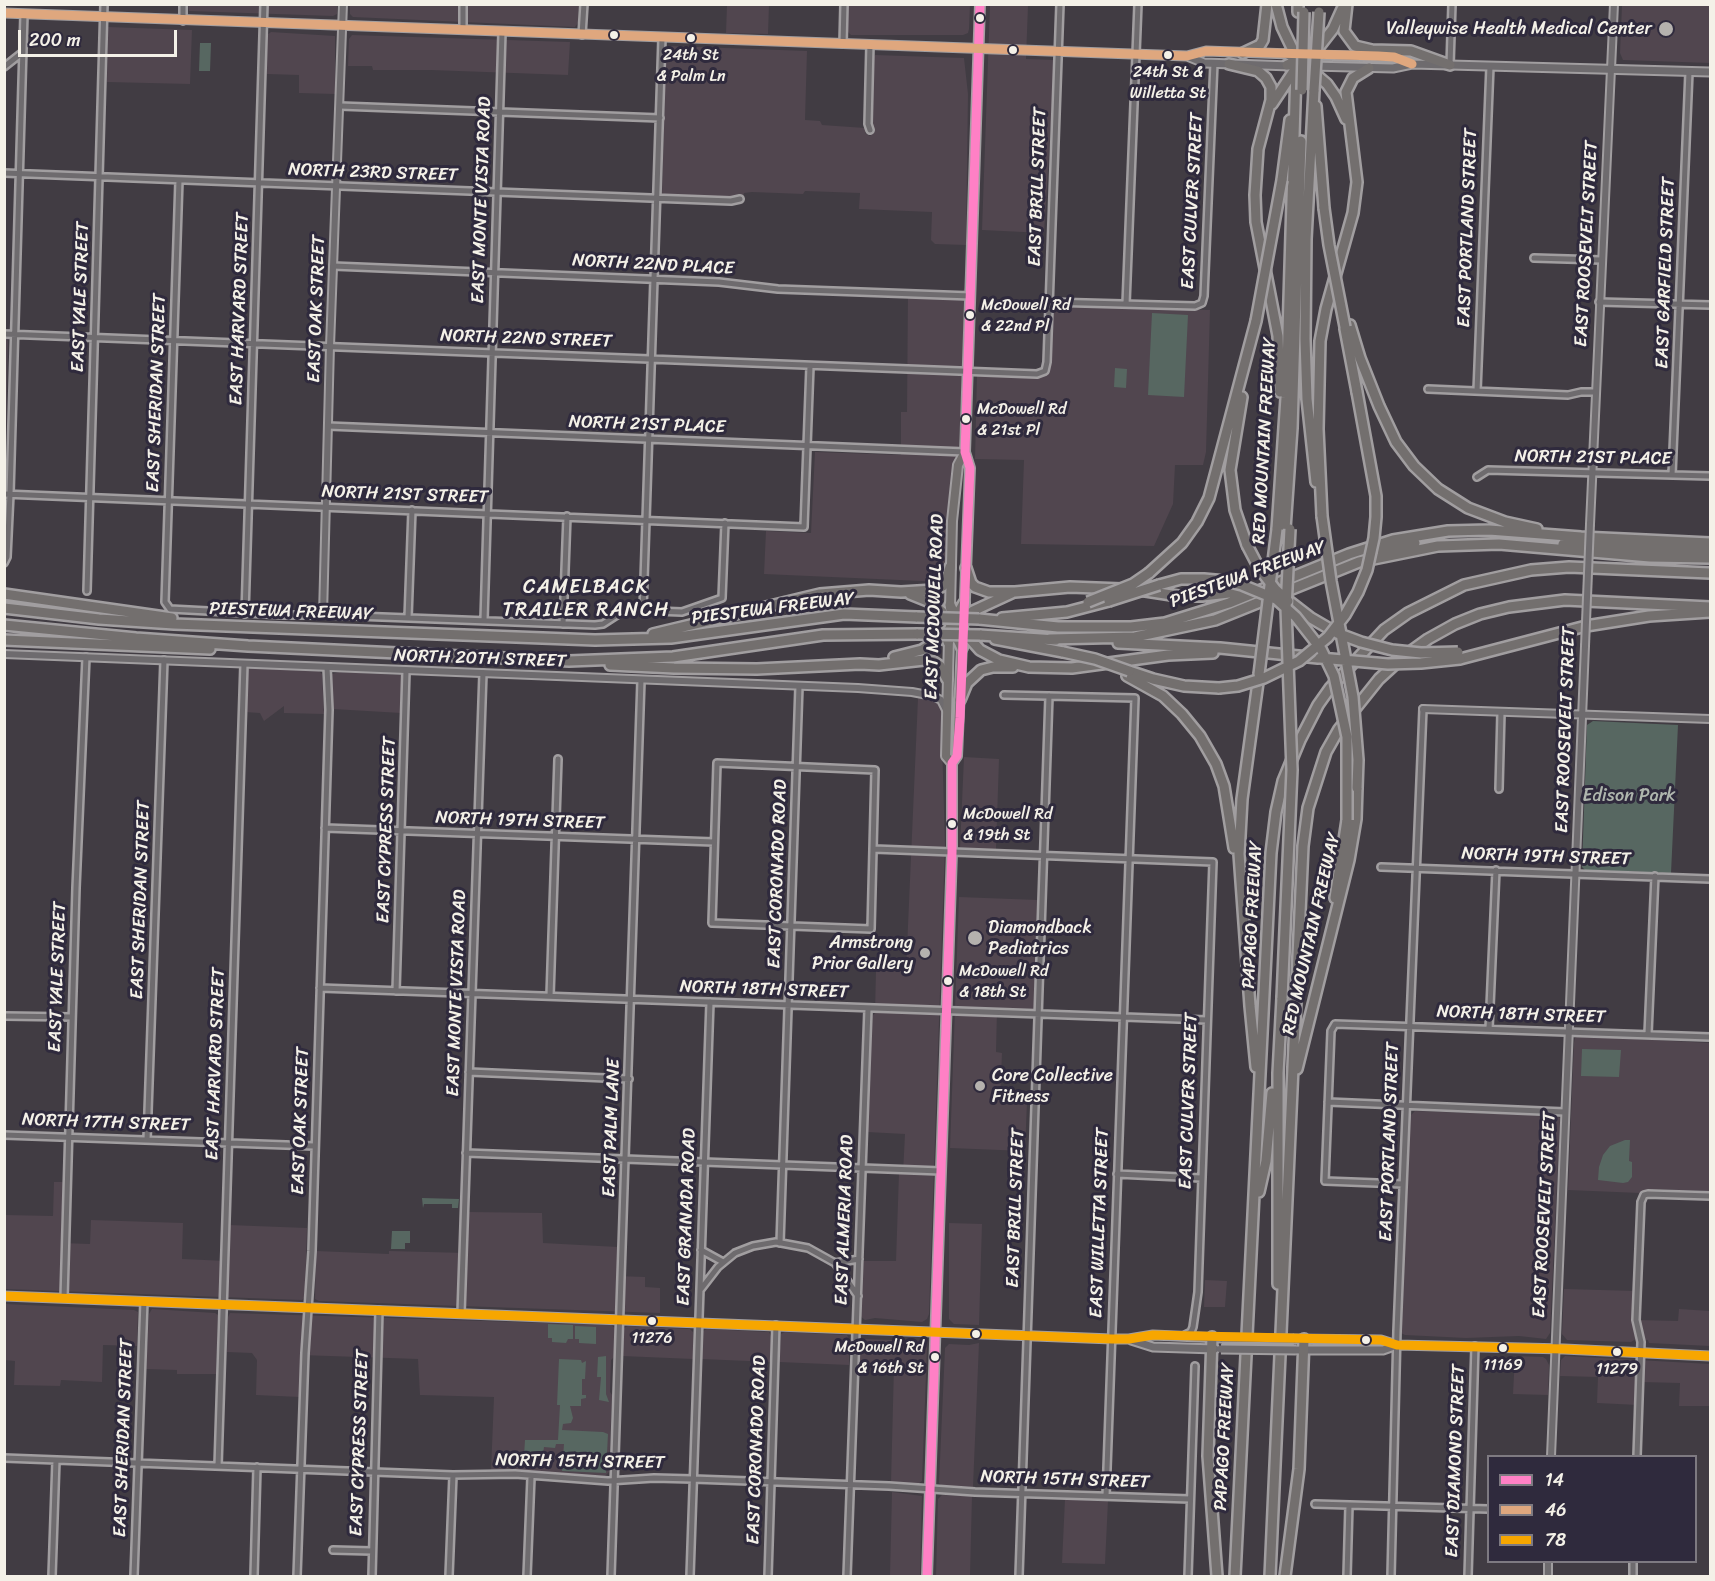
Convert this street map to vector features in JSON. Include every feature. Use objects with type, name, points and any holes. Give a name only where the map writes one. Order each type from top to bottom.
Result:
[{"type":"highway","points":[[1243,53],[1260,45],[1263,40],[1267,4]]},
{"type":"highway","points":[[1276,4],[1282,27],[1301,61],[1321,78],[1336,97],[1353,141]]},
{"type":"highway","points":[[1269,108],[1301,61],[1319,47],[1334,29],[1345,4]]},
{"type":"highway","points":[[1345,4],[1344,31],[1355,46],[1372,50],[1411,51],[1450,64]]},
{"type":"highway","points":[[1301,8],[1301,61],[1297,91],[1230,470],[1235,510],[1247,545],[1259,568],[1275,589],[1289,601],[1311,618],[1335,632],[1392,650],[1421,653],[1459,656],[1586,626],[1648,616],[1710,612]]},
{"type":"highway","points":[[1284,529],[1292,428],[1297,91],[1301,8]]},
{"type":"highway","name":"RED MOUNTAIN FREEWAY","points":[[1292,1082],[1301,1056],[1349,861],[1358,788],[1353,697],[1313,469],[1307,399],[1306,239],[1310,134],[1319,8]]},
{"type":"highway","points":[[1229,64],[1254,69],[1266,78],[1271,92],[1257,157],[1255,209],[1278,336],[1284,435]]},
{"type":"highway","points":[[1322,516],[1318,429],[1319,359],[1326,309],[1356,197],[1356,168],[1347,92],[1353,78],[1370,68]]},
{"type":"highway","points":[[980,635],[1008,643],[1095,659],[1170,684],[1219,688],[1238,686],[1271,675],[1299,661],[1328,637],[1345,615],[1367,570],[1374,538],[1376,496],[1324,208],[1319,123],[1314,90]]},
{"type":"highway","name":"RED MOUNTAIN FREEWAY","points":[[1259,1093],[1240,889],[1239,843],[1242,799],[1259,674],[1284,529],[1284,435],[1297,91]]},
{"type":"highway","points":[[1280,1311],[1277,1271],[1277,1129],[1287,750],[1281,608],[1284,529],[1306,239]]},
{"type":"highway","points":[[1028,616],[1088,602],[1133,584],[1149,573],[1182,543],[1197,522],[1209,498],[1256,321]]},
{"type":"highway","points":[[1347,326],[1396,442],[1414,466],[1430,482],[1457,502],[1490,518],[1581,537]]},
{"type":"highway","name":"PIESTEWA FREEWAY","points":[[4,608],[99,619],[565,640],[670,638],[844,614],[980,619],[1058,627],[1131,627],[1165,623],[1188,616],[1270,587],[1360,551],[1393,540],[1431,533],[1489,530],[1710,543]]},
{"type":"highway","points":[[1300,575],[1386,548],[1427,541],[1486,540],[1710,550]]},
{"type":"highway","points":[[1050,639],[1135,637],[1215,620],[1359,562],[1438,546],[1499,544],[1650,557],[1710,558]]},
{"type":"highway","points":[[624,640],[692,626],[820,594],[869,590],[928,592],[939,588],[946,581],[950,567]]},
{"type":"highway","name":"PAPAGO FREEWAY","points":[[1235,1576],[1271,852],[1283,781],[1300,740],[1318,705],[1342,673],[1384,630],[1407,613],[1454,590],[1484,579],[1531,570],[1569,567],[1710,573]]},
{"type":"highway","points":[[966,568],[971,583],[981,590],[1014,592],[1101,587],[1178,596],[1202,596],[1233,594],[1270,587]]},
{"type":"highway","points":[[980,619],[1067,612],[1181,579],[1226,581],[1242,585],[1276,599],[1296,617],[1321,649],[1334,676],[1347,737],[1347,820],[1327,951]]},
{"type":"highway","points":[[901,592],[930,603],[987,655],[1008,663],[1029,667]]},
{"type":"highway","points":[[861,664],[922,650],[941,638],[973,611],[1014,592]]},
{"type":"highway","points":[[4,594],[138,615],[212,620],[249,627]]},
{"type":"highway","points":[[1270,1576],[1280,1311],[1285,1268],[1303,846],[1308,808],[1326,752],[1339,729],[1373,686],[1403,657],[1428,639],[1455,624],[1480,614],[1509,607],[1565,600],[1710,607]]},
{"type":"highway","points":[[948,642],[964,603]]},
{"type":"highway","points":[[950,605],[962,648]]},
{"type":"highway","name":"PIESTEWA FREEWAY","points":[[4,625],[248,646],[569,661],[673,657],[824,635],[918,634],[980,635],[1252,650],[1388,664],[1421,663],[1459,656]]},
{"type":"highway","points":[[4,640],[210,649],[248,646]]},
{"type":"highway","points":[[960,700],[967,683],[981,670],[1001,667],[1072,668],[1168,655],[1252,650]]},
{"type":"highway","points":[[1063,653],[1127,676],[1155,691],[1182,714],[1207,748],[1224,786],[1240,889]]},
{"type":"highway","points":[[569,661],[628,667],[758,669],[879,665],[930,660],[940,666],[947,679]]},
{"type":"highway","points":[[1253,1213],[1266,1161],[1280,998]]},
{"type":"highway","points":[[1217,1337],[1208,1456],[1217,1576]]},
{"type":"highway","points":[[1285,1576],[1299,1469],[1299,1339]]},
{"type":"main road","name":"EAST MCDOWELL ROAD","points":[[964,603],[970,468],[965,452],[980,4]]},
{"type":"main road","points":[[4,13],[1187,56],[1206,51],[1243,53],[1370,68],[1393,68],[1412,64],[1450,64],[1710,72]]},
{"type":"main road","points":[[1187,56],[1204,63],[1229,64],[1394,57],[1412,64]]},
{"type":"main road","name":"EAST MCDOWELL ROAD","points":[[950,605],[952,521],[958,465],[965,452]]},
{"type":"main road","name":"EAST MCDOWELL ROAD","points":[[948,642],[946,756],[952,764]]},
{"type":"main road","name":"EAST MCDOWELL ROAD","points":[[927,1576],[952,764],[957,756],[962,648]]},
{"type":"main road","points":[[4,1296],[1112,1339],[1129,1340],[1153,1347],[1383,1350],[1397,1345]]},
{"type":"main road","points":[[1129,1340],[1153,1335],[1381,1340],[1397,1345],[1554,1348],[1710,1356]]},
{"type":"street","name":"EAST YALE STREET","points":[[87,591],[105,4]]},
{"type":"street","points":[[183,4],[183,21]]},
{"type":"street","name":"EAST HARVARD STREET","points":[[245,614],[264,4]]},
{"type":"street","name":"EAST OAK STREET","points":[[323,615],[335,186],[343,4]]},
{"type":"street","points":[[463,4],[463,30]]},
{"type":"street","points":[[582,35],[584,4]]},
{"type":"street","points":[[843,44],[844,4]]},
{"type":"street","name":"EAST BRILL STREET","points":[[1045,371],[1060,4]]},
{"type":"street","points":[[1049,302],[1126,304],[1138,4]]},
{"type":"street","points":[[1450,64],[1452,4]]},
{"type":"street","name":"EAST ROOSEVELT STREET","points":[[1551,1455],[1599,302],[1614,4]]},
{"type":"street","points":[[4,563],[7,557],[7,494],[24,14]]},
{"type":"street","name":"EAST MONTE VISTA ROAD","points":[[484,620],[502,32]]},
{"type":"street","points":[[643,610],[662,38]]},
{"type":"street","points":[[870,44],[868,124],[870,130]]},
{"type":"street","points":[[4,67],[23,52]]},
{"type":"street","name":"EAST CULVER STREET","points":[[1126,304],[1195,306],[1202,303],[1214,63]]},
{"type":"street","name":"EAST PORTLAND STREET","points":[[1477,391],[1490,66]]},
{"type":"street","name":"EAST GARFIELD STREET","points":[[1672,475],[1689,72]]},
{"type":"street","points":[[340,106],[660,118]]},
{"type":"street","name":"NORTH 23RD STREET","points":[[4,173],[657,199],[731,201],[740,199]]},
{"type":"street","name":"EAST SHERIDAN STREET","points":[[179,180],[165,602],[167,606],[175,610],[245,614]]},
{"type":"street","points":[[1534,258],[1601,260]]},
{"type":"street","name":"NORTH 22ND PLACE","points":[[333,266],[730,282],[778,289],[971,296]]},
{"type":"street","points":[[1599,302],[1710,305]]},
{"type":"street","name":"NORTH 22ND STREET","points":[[4,334],[969,373],[1036,374],[1045,371]]},
{"type":"street","points":[[807,447],[810,366]]},
{"type":"street","points":[[1428,389],[1568,395],[1596,392]]},
{"type":"street","name":"NORTH 21ST PLACE","points":[[328,426],[965,452]]},
{"type":"street","name":"NORTH 21ST STREET","points":[[7,494],[804,527],[807,447]]},
{"type":"street","name":"NORTH 21ST PLACE","points":[[1477,477],[1488,470],[1710,476]]},
{"type":"street","points":[[408,618],[412,510]]},
{"type":"street","points":[[563,624],[567,516]]},
{"type":"street","points":[[245,614],[595,625],[603,624],[620,613],[643,610],[682,612],[722,598],[725,523]]},
{"type":"street","name":"NORTH 20TH STREET","points":[[4,654],[799,686],[918,693],[939,698],[946,710]]},
{"type":"street","name":"EAST YALE STREET","points":[[64,1298],[86,657]]},
{"type":"street","name":"EAST SHERIDAN STREET","points":[[147,1140],[164,660]]},
{"type":"street","name":"EAST HARVARD STREET","points":[[218,1466],[244,664]]},
{"type":"street","name":"EAST OAK STREET","points":[[297,1576],[320,988],[329,710],[327,667]]},
{"type":"street","name":"EAST CYPRESS STREET","points":[[396,991],[406,671]]},
{"type":"street","name":"EAST MONTE VISTA ROAD","points":[[461,1313],[483,673]]},
{"type":"street","name":"EAST PALM LANE","points":[[611,1576],[641,680]]},
{"type":"street","name":"EAST CORONADO ROAD","points":[[780,1243],[799,686]]},
{"type":"street","points":[[1004,695],[1049,696]]},
{"type":"street","name":"EAST BRILL STREET","points":[[1019,1576],[1049,696]]},
{"type":"street","name":"EAST WILLETTA STREET","points":[[1049,696],[1135,698],[1106,1496]]},
{"type":"street","points":[[1423,709],[1710,719]]},
{"type":"street","name":"EAST PORTLAND STREET","points":[[1391,1576],[1397,1345],[1423,709]]},
{"type":"street","points":[[1499,789],[1502,712]]},
{"type":"street","points":[[550,996],[558,759]]},
{"type":"street","points":[[717,763],[796,766],[875,770],[871,929],[712,923],[717,763]]},
{"type":"street","name":"NORTH 19TH STREET","points":[[325,828],[714,842]]},
{"type":"street","points":[[873,849],[1129,858]]},
{"type":"street","name":"EAST CULVER STREET","points":[[1129,858],[1213,862],[1197,1292],[1194,1323],[1191,1332],[1184,1336]]},
{"type":"street","name":"NORTH 19TH STREET","points":[[1381,867],[1710,879]]},
{"type":"street","points":[[1489,1029],[1496,870]]},
{"type":"street","points":[[1648,1034],[1655,876]]},
{"type":"street","name":"NORTH 18TH STREET","points":[[320,988],[1207,1020]]},
{"type":"street","name":"EAST GRANADA ROAD","points":[[690,1576],[710,1002]]},
{"type":"street","name":"EAST ALMERIA ROAD","points":[[847,1576],[868,1009]]},
{"type":"street","points":[[4,1016],[72,1017]]},
{"type":"street","name":"NORTH 18TH STREET","points":[[1328,1102],[1332,1027],[1337,1024],[1710,1037]]},
{"type":"street","points":[[469,1072],[629,1079]]},
{"type":"street","points":[[1403,1184],[1325,1181],[1328,1102],[1565,1112]]},
{"type":"street","name":"NORTH 17TH STREET","points":[[4,1135],[314,1146]]},
{"type":"street","points":[[466,1153],[941,1171]]},
{"type":"street","points":[[1117,1174],[1201,1178]]},
{"type":"street","points":[[1637,1455],[1641,1342],[1636,1320],[1641,1202],[1644,1195],[1710,1196]]},
{"type":"street","points":[[700,1290],[723,1262],[745,1248],[780,1243],[808,1248],[836,1263],[858,1296]]},
{"type":"street","points":[[701,1251],[723,1262]]},
{"type":"street","points":[[836,1263],[859,1259]]},
{"type":"street","name":"EAST SHERIDAN STREET","points":[[134,1576],[144,1301]]},
{"type":"street","name":"EAST CYPRESS STREET","points":[[372,1576],[379,1310]]},
{"type":"street","name":"EAST CORONADO ROAD","points":[[768,1576],[776,1325]]},
{"type":"street","name":"EAST DIAMOND STREET","points":[[1468,1576],[1475,1346]]},
{"type":"street","points":[[1188,1576],[1195,1366]]},
{"type":"street","name":"NORTH 15TH STREET","points":[[4,1458],[374,1472],[500,1474],[615,1480],[693,1479],[1190,1499]]},
{"type":"street","points":[[52,1576],[56,1460]]},
{"type":"street","points":[[254,1576],[257,1467]]},
{"type":"street","points":[[449,1576],[453,1474]]},
{"type":"street","points":[[527,1576],[531,1477]]},
{"type":"street","points":[[1315,1504],[1487,1509]]},
{"type":"street","points":[[1347,1576],[1349,1505]]},
{"type":"street","points":[[333,1550],[372,1551]]},
{"type":"shaded area","points":[[350,4],[579,5],[578,23],[575,27],[353,17],[350,14]]},
{"type":"shaded area","points":[[188,5],[337,5],[337,14],[333,16],[189,11]]},
{"type":"shaded area","points":[[727,5],[769,5],[768,34],[726,33]]},
{"type":"shaded area","points":[[848,5],[970,5],[969,29],[968,33],[963,35],[851,35],[847,31]]},
{"type":"shaded area","points":[[990,5],[1028,6],[1026,59],[1055,60],[1044,233],[982,230]]},
{"type":"shaded area","name":"Valleywise Health Medical Center","points":[[1622,5],[1710,5],[1710,63],[1623,60],[1620,53]]},
{"type":"shaded area","points":[[108,27],[192,30],[190,84],[107,82]]},
{"type":"shaded area","points":[[271,32],[335,36],[335,94],[299,93],[299,75],[267,74],[267,35]]},
{"type":"shaded area","points":[[352,35],[570,42],[568,75],[373,70],[372,66],[348,66],[349,39]]},
{"type":"shaded area","points":[[671,46],[807,51],[805,120],[820,121],[822,125],[865,128],[865,133],[870,136],[875,131],[871,123],[873,58],[875,55],[964,58],[968,94],[966,245],[935,244],[931,240],[932,212],[859,209],[860,193],[752,192],[744,193],[743,198],[662,195],[666,49]]},
{"type":"shaded area","points":[[965,288],[959,445],[954,462],[950,497],[944,582],[764,574],[766,531],[811,533],[815,452],[901,455],[901,412],[907,412],[908,291],[961,293]]},
{"type":"shaded area","points":[[1055,307],[1210,310],[1206,452],[1203,465],[1175,465],[1173,504],[1154,546],[1021,544],[1024,460],[975,459],[977,374],[1046,375],[1050,371],[1052,311]]},
{"type":"shaded area","points":[[5,337],[8,341],[6,444],[4,444]]},
{"type":"shaded area","points":[[250,668],[319,671],[322,674],[324,714],[284,713],[284,706],[264,721],[260,713],[245,712],[246,672]]},
{"type":"shaded area","points":[[339,672],[401,675],[401,713],[333,709],[331,678],[332,674]]},
{"type":"shaded area","points":[[918,698],[933,699],[941,706],[945,845],[929,1314],[922,1322],[875,1318],[865,1320],[860,1316],[863,1261],[896,1261],[899,1173],[903,1173],[905,1134],[867,1132],[871,1018],[875,1013],[876,970],[906,971]]},
{"type":"shaded area","points":[[964,757],[999,759],[996,849],[960,848]]},
{"type":"shaded area","points":[[959,897],[1038,900],[1034,1011],[997,1010],[996,1052],[1002,1053],[1000,1101],[1027,1102],[1025,1151],[950,1148]]},
{"type":"shaded area","points":[[1579,1036],[1710,1043],[1710,1191],[1649,1189],[1640,1193],[1568,1190],[1574,1043],[1575,1038]]},
{"type":"shaded area","points":[[1415,1111],[1556,1116],[1560,1118],[1550,1333],[1546,1339],[1519,1336],[1466,1338],[1401,1333],[1410,1116]]},
{"type":"shaded area","points":[[54,1182],[63,1182],[61,1243],[90,1244],[91,1220],[183,1223],[182,1259],[227,1261],[229,1225],[307,1228],[305,1297],[302,1300],[5,1289],[5,1215],[53,1216]]},
{"type":"shaded area","points":[[469,1212],[542,1213],[543,1243],[618,1247],[617,1276],[645,1277],[645,1287],[660,1288],[660,1313],[319,1301],[315,1299],[316,1251],[389,1254],[389,1251],[467,1253]]},
{"type":"shaded area","points":[[949,1223],[982,1224],[979,1325],[954,1324],[949,1319]]},
{"type":"shaded area","points":[[1205,1280],[1227,1281],[1225,1307],[1204,1307]]},
{"type":"shaded area","points":[[1564,1289],[1637,1291],[1636,1320],[1678,1321],[1679,1309],[1710,1311],[1710,1346],[1649,1343],[1648,1340],[1636,1339],[1631,1342],[1567,1340],[1562,1334]]},
{"type":"shaded area","points":[[5,1304],[134,1310],[138,1312],[137,1346],[103,1345],[102,1382],[61,1380],[60,1386],[14,1385],[15,1361],[5,1360]]},
{"type":"shaded area","points":[[152,1309],[218,1315],[216,1374],[177,1374],[177,1370],[146,1369],[149,1314]]},
{"type":"shaded area","points":[[230,1313],[611,1325],[615,1328],[614,1357],[611,1360],[609,1472],[605,1476],[491,1471],[494,1397],[420,1395],[418,1359],[300,1355],[300,1397],[256,1395],[257,1360],[252,1353],[227,1352]]},
{"type":"shaded area","points":[[628,1326],[690,1329],[693,1332],[693,1359],[622,1356],[624,1328]]},
{"type":"shaded area","points":[[707,1329],[769,1332],[772,1362],[701,1359],[703,1331]]},
{"type":"shaded area","points":[[785,1332],[847,1335],[849,1365],[779,1362],[781,1334]]},
{"type":"shaded area","points":[[865,1339],[920,1341],[927,1348],[922,1481],[918,1484],[891,1482],[894,1366],[858,1365],[860,1343]]},
{"type":"shaded area","points":[[979,1343],[973,1487],[942,1486],[939,1483],[945,1348],[949,1344]]},
{"type":"shaded area","points":[[1515,1356],[1546,1359],[1549,1365],[1548,1395],[1513,1394]]},
{"type":"shaded area","points":[[1565,1356],[1710,1364],[1710,1406],[1679,1406],[1680,1383],[1640,1382],[1638,1405],[1597,1403],[1598,1377],[1560,1376],[1561,1360]]},
{"type":"shaded area","points":[[892,1492],[922,1496],[920,1576],[890,1576]]},
{"type":"shaded area","points":[[942,1495],[972,1496],[970,1576],[936,1576],[938,1499]]},
{"type":"shaded area","points":[[1065,1499],[1108,1501],[1105,1564],[1062,1563]]},
{"type":"green space","points":[[200,43],[211,43],[210,71],[199,71]]},
{"type":"green space","points":[[1152,313],[1188,315],[1184,397],[1148,395]]},
{"type":"green space","points":[[1115,368],[1127,369],[1126,388],[1114,387]]},
{"type":"green space","name":"Edison Park","points":[[1593,721],[1678,725],[1671,873],[1585,870],[1582,867],[1587,725]]},
{"type":"green space","points":[[1582,1049],[1621,1050],[1619,1077],[1581,1076]]},
{"type":"green space","points":[[1630,1140],[1629,1161],[1632,1162],[1632,1177],[1628,1182],[1623,1183],[1598,1180],[1603,1155],[1610,1146]]},
{"type":"green space","points":[[422,1198],[459,1199],[458,1208],[452,1208],[452,1204],[424,1204],[423,1208]]},
{"type":"green space","points":[[392,1231],[410,1231],[410,1243],[405,1243],[405,1249],[391,1249]]},
{"type":"green space","points":[[548,1324],[573,1325],[573,1339],[568,1339],[566,1343],[552,1342],[552,1338],[548,1338]]},
{"type":"green space","points":[[575,1326],[596,1327],[596,1344],[579,1343],[579,1339],[575,1339]]},
{"type":"green space","points":[[606,1356],[606,1394],[609,1402],[599,1400],[601,1377],[597,1377],[598,1357]]},
{"type":"green space","points":[[559,1359],[581,1360],[582,1363],[586,1361],[585,1379],[582,1379],[582,1395],[586,1395],[586,1398],[581,1399],[581,1406],[570,1406],[573,1418],[571,1423],[563,1424],[562,1430],[608,1434],[606,1473],[562,1471],[564,1444],[556,1444],[555,1448],[544,1447],[543,1454],[524,1456],[525,1440],[558,1440]]},
{"type":"transit line","name":"14","points":[[927,1576],[952,852],[952,763],[957,756],[960,718],[970,468],[965,452],[980,4]]},
{"type":"transit line","name":"46","points":[[4,13],[1187,56],[1206,51],[1378,56],[1394,57],[1412,64]]},
{"type":"transit line","name":"78","points":[[4,1296],[1112,1339],[1153,1335],[1381,1340],[1397,1345],[1564,1349],[1710,1356]]},
{"type":"place","name":"Valleywise Health Medical Center","points":[[1666,29]]},
{"type":"place","name":"24th St & Palm Ln","points":[[691,38]]},
{"type":"place","name":"24th St & Willetta St","points":[[1168,55]]},
{"type":"place","name":"McDowell Rd & 22nd Pl","points":[[970,315]]},
{"type":"place","name":"McDowell Rd & 21st Pl","points":[[966,419]]},
{"type":"place","name":"McDowell Rd & 19th St","points":[[952,824]]},
{"type":"place","name":"Diamondback Pediatrics","points":[[975,938]]},
{"type":"place","name":"Armstrong Prior Gallery","points":[[925,953]]},
{"type":"place","name":"McDowell Rd & 18th St","points":[[948,981]]},
{"type":"place","name":"Core Collective Fitness","points":[[980,1086]]},
{"type":"place","name":"11276","points":[[652,1321]]},
{"type":"place","name":"11169","points":[[1503,1348]]},
{"type":"place","name":"11279","points":[[1617,1352]]},
{"type":"place","name":"McDowell Rd & 16th St","points":[[935,1357]]},
{"type":"district","name":"CAMELBACK TRAILER RANCH","points":[[586,600]]}]
